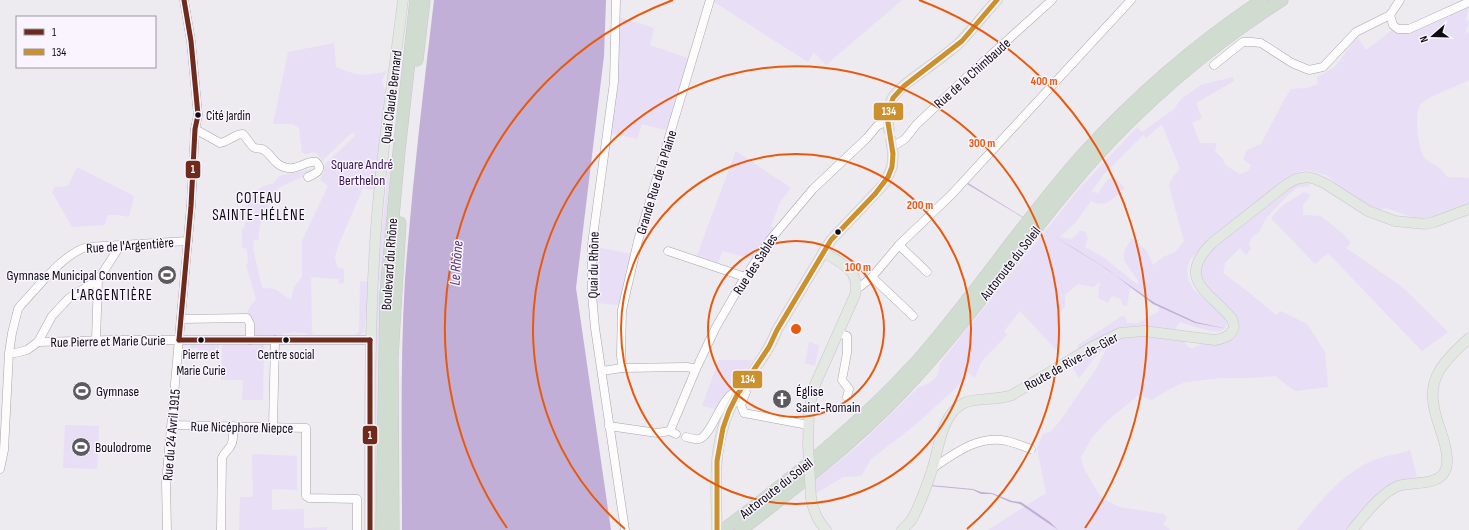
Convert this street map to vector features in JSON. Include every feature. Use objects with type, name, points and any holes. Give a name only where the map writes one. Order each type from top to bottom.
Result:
[{"type":"highway","name":"Boulevard du Rhône","points":[[382,530],[383,386],[386,294],[399,151],[416,0]]},
{"type":"highway","name":"Boulevard du Rhône","points":[[393,530],[392,358],[399,227],[424,0]]},
{"type":"highway","name":"Autoroute du Soleil","points":[[722,529],[798,473],[873,407],[940,333],[1058,184],[1088,149],[1130,106],[1174,66],[1220,30],[1262,0]]},
{"type":"highway","name":"Autoroute du Soleil","points":[[741,530],[803,482],[846,446],[903,391],[948,340],[1092,160],[1138,114],[1180,75],[1205,55],[1253,19],[1282,0]]},
{"type":"main road","name":"Quai Claude Bernard","points":[[370,530],[370,340],[377,214],[403,0]]},
{"type":"main road","points":[[722,529],[716,467],[717,450],[731,406],[772,341],[823,252],[836,233],[885,182],[892,167],[888,111],[895,94],[958,44],[997,0]]},
{"type":"main road","name":"Route de Rive-de-Gier","points":[[902,530],[912,520],[933,468],[945,425],[953,411],[958,407],[974,400],[1000,399],[1012,395],[1106,339],[1120,333],[1129,331],[1144,331],[1215,340],[1230,335],[1234,326],[1232,319],[1198,285],[1196,267],[1199,258],[1212,243],[1287,184],[1296,179],[1307,177],[1315,178],[1368,211],[1395,221],[1425,224],[1469,209]]},
{"type":"main road","points":[[823,252],[852,271],[856,280],[857,288],[814,387],[808,425],[812,498],[816,514],[822,526],[826,530]]},
{"type":"main road","points":[[1352,530],[1378,501],[1393,488],[1407,483],[1432,481],[1442,476],[1446,470],[1448,454],[1434,408],[1432,389],[1437,373],[1469,338]]},
{"type":"street","name":"Rue du 24 Avril 1915","points":[[168,530],[166,491],[188,241],[195,150],[195,129],[198,115],[198,102],[191,41],[184,0]]},
{"type":"street","name":"Quai du Rhône","points":[[616,0],[614,82],[592,244],[592,304],[625,530]]},
{"type":"street","name":"Grande Rue de la Plaine","points":[[622,368],[620,354],[622,310],[628,290],[636,248],[710,0]]},
{"type":"street","name":"Rue de la Chimbaude","points":[[890,134],[905,138],[916,125],[972,72],[1052,0]]},
{"type":"street","points":[[857,288],[872,277],[899,245],[952,194],[1131,0]]},
{"type":"street","points":[[1214,65],[1243,42],[1252,42],[1261,43],[1292,63],[1309,70],[1323,67],[1356,32],[1390,15],[1400,0]]},
{"type":"street","points":[[1390,15],[1393,24],[1398,29],[1409,29],[1469,2]]},
{"type":"street","name":"Rue des Sables","points":[[609,426],[657,433],[673,433],[696,369],[716,327],[745,277],[770,240],[813,189],[867,138],[877,126],[890,134]]},
{"type":"street","points":[[195,129],[220,144],[227,142],[239,134],[243,134],[253,147],[262,149],[275,162],[284,167],[297,168],[309,162],[316,162],[319,170],[317,173],[308,177]]},
{"type":"street","name":"Rue de l'Argentière","points":[[0,469],[4,450],[7,364],[18,309],[62,262],[78,249],[87,247],[188,241]]},
{"type":"street","points":[[15,353],[27,350],[38,342],[52,316],[60,306],[69,298],[98,280],[121,245]]},
{"type":"street","points":[[899,245],[927,272]]},
{"type":"street","points":[[668,251],[745,277]]},
{"type":"street","points":[[872,277],[913,316]]},
{"type":"street","points":[[96,340],[98,280]]},
{"type":"street","points":[[181,319],[247,318],[250,324],[250,340]]},
{"type":"street","points":[[838,333],[847,336],[847,353],[842,380],[849,389],[847,397]]},
{"type":"street","name":"Rue Pierre et Marie Curie","points":[[38,342],[96,340],[370,340]]},
{"type":"street","points":[[273,427],[275,340]]},
{"type":"street","points":[[602,371],[622,368],[687,366],[696,369]]},
{"type":"street","points":[[686,437],[697,439],[707,433],[718,411],[729,396],[740,391],[746,392],[741,405],[744,413],[808,425]]},
{"type":"street","name":"Rue Nicéphore Niepce","points":[[172,425],[306,428],[306,496],[309,498],[357,499],[357,530]]},
{"type":"street","points":[[221,530],[222,458],[224,452],[231,446],[233,426]]},
{"type":"street","points":[[933,468],[962,448],[989,440],[1006,441],[1031,449]]},
{"type":"green space","points":[[715,0],[902,0],[826,65],[814,52],[808,62],[714,2]]},
{"type":"green space","points":[[1469,7],[1466,19],[1469,23],[1466,31],[1469,34],[1469,80],[1423,102],[1418,109],[1417,123],[1420,146],[1425,159],[1440,169],[1447,177],[1469,178],[1469,204],[1441,215],[1426,218],[1415,218],[1386,208],[1378,210],[1357,200],[1326,175],[1306,170],[1290,175],[1205,243],[1190,260],[1187,269],[1188,279],[1193,289],[1225,318],[1227,324],[1222,331],[1206,330],[1180,322],[1173,332],[1138,326],[1119,330],[1078,349],[1078,345],[1122,316],[1126,317],[1127,323],[1138,323],[1158,312],[1159,307],[1130,288],[1127,306],[1123,306],[1121,299],[1112,296],[1108,303],[1098,298],[1100,283],[1094,287],[1078,284],[1065,295],[1065,306],[1060,313],[1062,339],[1056,350],[1020,311],[1004,331],[1007,335],[981,362],[975,378],[969,373],[957,387],[914,426],[871,459],[861,476],[843,477],[815,494],[814,482],[859,445],[919,387],[928,384],[937,376],[940,363],[1079,189],[1137,127],[1142,132],[1174,109],[1181,99],[1201,85],[1233,77],[1234,81],[1196,103],[1202,118],[1192,123],[1200,143],[1217,143],[1215,151],[1223,159],[1225,165],[1240,174],[1248,171],[1251,165],[1243,159],[1247,150],[1261,144],[1291,89],[1307,88],[1318,84],[1317,77],[1335,67],[1357,37],[1366,50],[1392,30],[1397,32],[1414,31]],"holes":[[[1162,124],[1180,169],[1172,178],[1169,186],[1184,241],[1175,252],[1163,257],[1153,265],[1147,251],[1132,238],[1124,251],[1124,261],[1139,282],[1137,284],[1103,257],[1085,247],[1088,238],[1085,231],[1080,231],[1072,239],[1060,237],[1076,222],[1091,201],[1101,204],[1106,203],[1125,188],[1113,176],[1107,180],[1098,193],[1091,192],[1104,174],[1144,134],[1146,138]]]},
{"type":"green space","points":[[619,17],[654,28],[650,45],[690,59],[669,131],[642,124],[637,139],[611,133]]},
{"type":"green space","name":"Square André Berthelon","points":[[334,43],[336,67],[361,75],[387,71],[382,82],[386,92],[374,190],[363,188],[338,246],[335,257],[337,267],[344,269],[344,283],[339,284],[339,279],[319,277],[311,278],[312,332],[314,333],[309,335],[305,333],[296,333],[296,331],[281,335],[257,336],[254,332],[248,314],[248,310],[256,299],[246,265],[248,262],[247,249],[242,247],[242,231],[247,215],[245,213],[246,204],[251,194],[264,186],[274,183],[279,176],[314,170],[313,172],[278,188],[260,224],[258,240],[254,240],[253,249],[262,288],[275,289],[291,300],[294,287],[302,277],[302,241],[328,186],[320,180],[324,172],[325,164],[354,137],[355,132],[349,135],[322,161],[314,152],[305,154],[302,152],[299,128],[293,124],[273,124],[288,52]]},
{"type":"green space","points":[[736,151],[791,188],[780,202],[771,226],[774,228],[752,259],[723,251],[717,265],[696,258]]},
{"type":"green space","points":[[77,167],[134,196],[129,217],[108,215],[104,225],[72,227],[52,192],[55,187],[68,186]]},
{"type":"green space","points":[[388,172],[390,172],[378,357],[378,530],[376,530],[376,316],[378,292],[380,290],[380,282],[378,277],[379,258]]},
{"type":"green space","points":[[1298,183],[1309,183],[1309,186],[1298,187],[1288,195],[1266,218],[1259,232],[1251,238],[1249,243],[1251,249],[1246,255],[1240,248],[1225,263],[1223,273],[1276,315],[1281,311],[1307,324],[1325,352],[1328,387],[1295,391],[1275,376],[1222,378],[1185,382],[1152,400],[1139,395],[1108,420],[1091,439],[1081,457],[1083,467],[1098,493],[1106,500],[1119,507],[1164,514],[1167,518],[1163,524],[1170,530],[988,530],[1046,493],[1037,448],[1043,434],[1051,431],[1060,421],[1096,369],[1106,349],[1098,353],[1079,378],[1071,364],[1120,336],[1136,334],[1159,336],[1184,341],[1189,348],[1194,348],[1201,344],[1224,343],[1234,338],[1238,332],[1240,324],[1214,296],[1203,280],[1201,271],[1202,262],[1208,252],[1283,191]]},
{"type":"green space","points":[[1304,192],[1311,195],[1303,205],[1303,215],[1321,216],[1342,233],[1351,243],[1346,248],[1401,286],[1448,332],[1422,351],[1328,253],[1315,264],[1271,218],[1283,205]]},
{"type":"green space","points":[[595,247],[632,254],[625,288],[619,305],[597,303],[596,293],[600,292],[600,264],[596,264]]},
{"type":"green space","points":[[360,281],[368,282],[367,314],[364,332],[359,336],[356,333],[359,332]]},
{"type":"green space","points":[[809,342],[819,345],[815,366],[805,363]]},
{"type":"green space","points":[[191,345],[219,345],[219,354],[194,355],[194,353],[198,352],[198,348],[190,349]]},
{"type":"green space","points":[[222,345],[264,345],[263,400],[242,400],[243,380],[221,380]]},
{"type":"green space","points":[[719,360],[752,360],[738,385],[728,393],[716,409],[702,406]]},
{"type":"green space","name":"Boulodrome","points":[[65,425],[99,426],[97,469],[63,468]]},
{"type":"green space","points":[[1410,450],[1417,477],[1399,481],[1383,489],[1347,530],[1297,530],[1331,490],[1351,473],[1374,460]]},
{"type":"green space","points":[[252,454],[297,456],[297,490],[272,489],[272,510],[304,509],[304,528],[327,527],[327,530],[239,530],[240,497],[253,497]]},
{"type":"water","name":"Le Rhône","points":[[434,0],[606,0],[604,56],[576,288],[611,530],[402,530],[403,310],[414,174]]},
{"type":"water","points":[[968,183],[1050,234],[967,184]]},
{"type":"water","points":[[1050,234],[1077,250],[1107,269],[1115,275],[1102,266]]},
{"type":"water","points":[[1115,275],[1155,303],[1196,322],[1228,329],[1195,323],[1153,304]]},
{"type":"water","points":[[930,485],[973,489],[981,492],[992,493],[1012,501],[1021,502],[1050,522],[1058,530],[1020,504],[1010,502],[992,494],[981,494],[973,490]]},
{"type":"transit line","name":"1","points":[[179,340],[191,206],[195,129],[198,115],[191,41],[184,0]]},
{"type":"transit line","name":"134","points":[[717,530],[717,461],[723,428],[729,411],[737,395],[769,347],[777,330],[831,240],[875,194],[888,177],[892,167],[893,154],[887,116],[893,98],[904,86],[962,41],[997,0]]},
{"type":"transit line","name":"1","points":[[179,340],[370,340]]},
{"type":"transit line","name":"1","points":[[370,340],[370,530]]},
{"type":"place","name":"Cité Jardin","points":[[198,115]]},
{"type":"place","name":"Gymnase Municipal Convention","points":[[167,275]]},
{"type":"place","name":"Pierre et Marie Curie","points":[[201,340]]},
{"type":"place","name":"Centre social","points":[[286,340]]},
{"type":"place","name":"Gymnase","points":[[82,391]]},
{"type":"place","name":"Église Saint-Romain","points":[[782,399]]},
{"type":"place","name":"Boulodrome","points":[[81,447]]},
{"type":"district","name":"COTEAU SAINTE-HÉLÈNE","points":[[259,206]]},
{"type":"district","name":"L'ARGENTIÈRE","points":[[112,295]]}]
